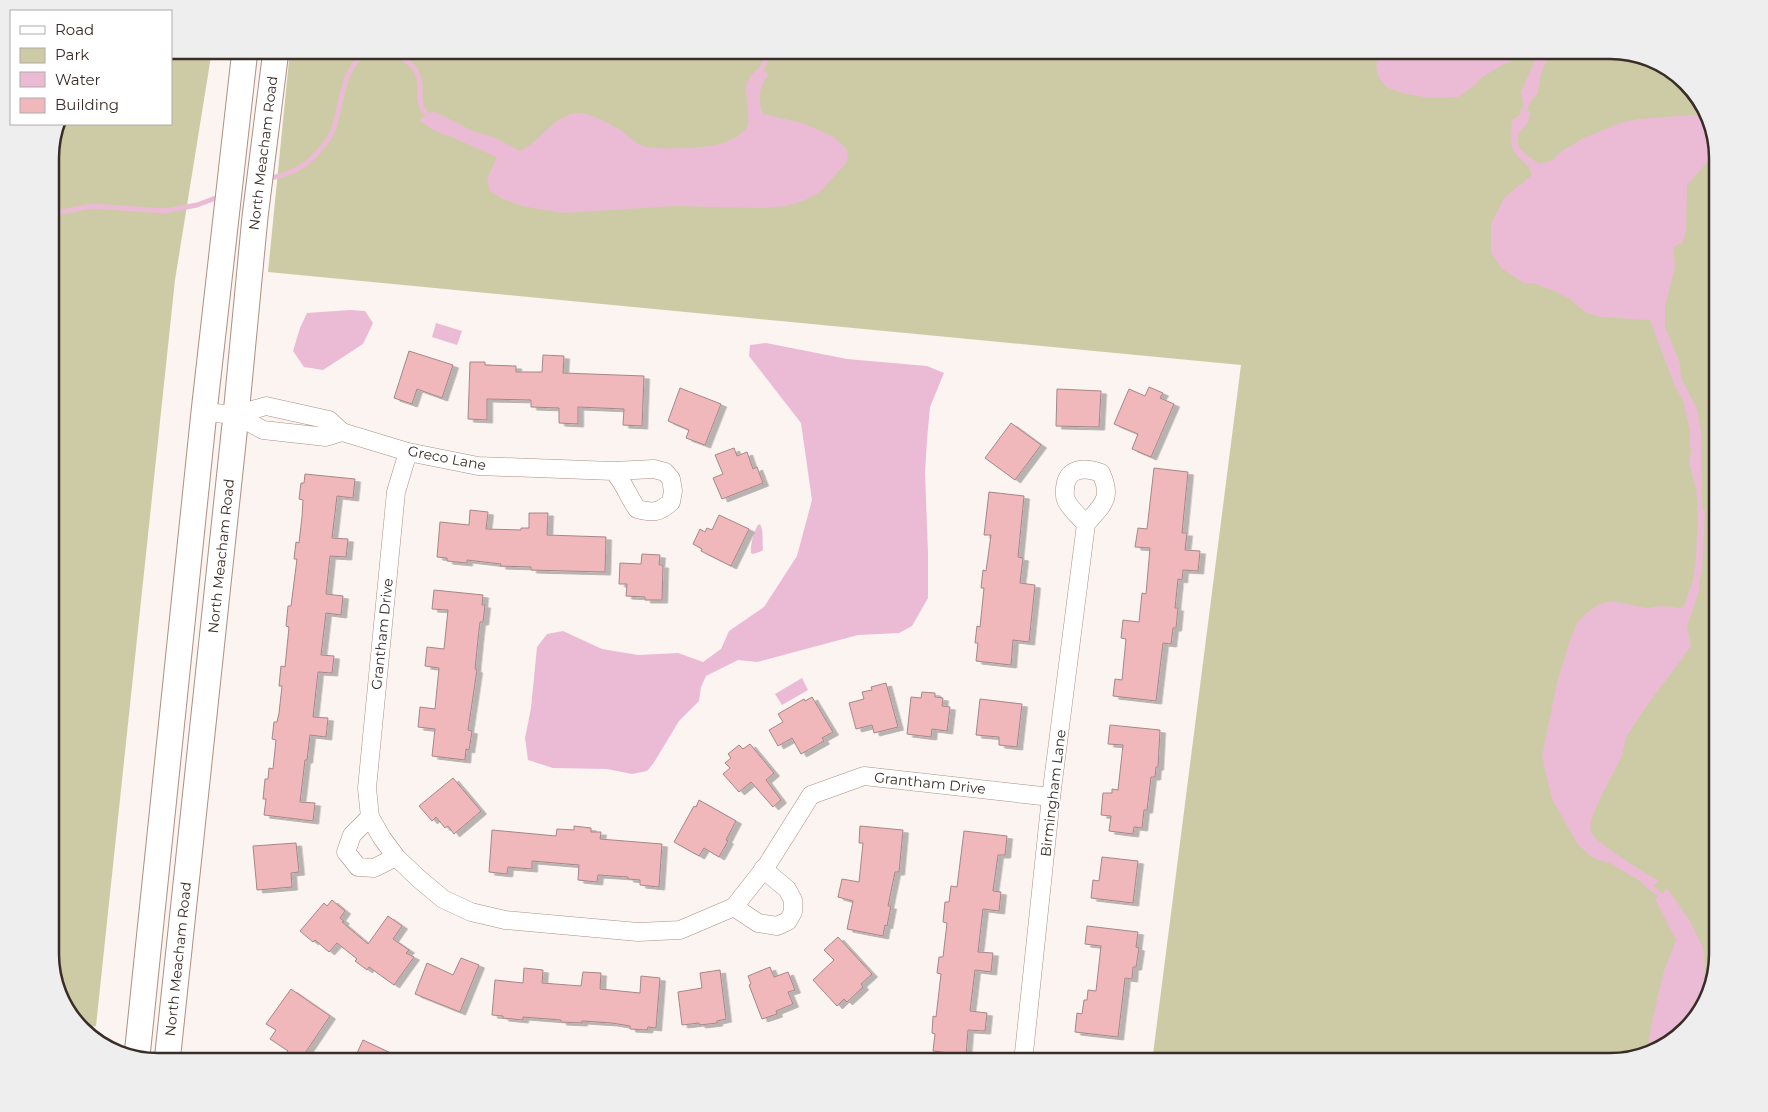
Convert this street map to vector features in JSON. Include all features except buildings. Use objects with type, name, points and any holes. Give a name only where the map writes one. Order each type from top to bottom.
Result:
[{"type":"main road","name":"North Meacham Road","points":[[138,1051],[204,412],[244,59]]},
{"type":"main road","name":"North Meacham Road","points":[[167,1053],[236,415],[255,217],[275,59]]},
{"type":"street","name":"Greco Lane","points":[[236,415],[266,406],[329,420],[342,432],[408,452],[478,466],[613,471]]},
{"type":"street","points":[[204,412],[236,415]]},
{"type":"street","name":"Greco Lane","points":[[236,415],[263,430],[326,437],[342,432]]},
{"type":"street","name":"Grantham Drive","points":[[408,452],[396,492],[367,788],[370,817],[396,857],[443,899],[471,912],[505,920],[638,932],[680,930],[734,907],[763,870],[811,794],[864,776],[1052,797]]},
{"type":"street","name":"Birmingham Lane","points":[[1024,1053],[1052,797],[1086,524]]},
{"type":"street","points":[[370,817],[352,835],[346,852],[358,867],[374,868],[396,857]]},
{"type":"street","points":[[734,907],[758,923],[777,926],[788,921],[794,912],[793,900],[788,889],[763,870]]},
{"type":"green space","points":[[172,59],[211,59],[175,280],[96,1026],[91,1027],[88,1024],[69,998],[64,986],[59,960],[59,152],[64,125],[172,125]]},
{"type":"green space","points":[[289,59],[1610,59],[1636,62],[1660,72],[1680,88],[1699,114],[1704,126],[1709,152],[1709,954],[1706,980],[1696,1004],[1680,1024],[1660,1040],[1636,1050],[1623,1052],[1153,1053],[1241,365],[268,272]]},
{"type":"water","points":[[1378,59],[1515,59],[1481,78],[1475,85],[1458,97],[1429,98],[1402,93],[1386,87],[1378,76],[1376,64]]},
{"type":"water","points":[[1534,59],[1547,59],[1541,74],[1538,94],[1531,103],[1523,103],[1521,92],[1535,60]]},
{"type":"water","points":[[759,68],[769,74],[763,83],[760,93],[760,104],[763,114],[802,123],[832,136],[846,148],[848,155],[846,163],[819,193],[803,201],[786,206],[762,208],[674,206],[564,213],[522,206],[503,199],[490,191],[487,178],[496,157],[433,130],[419,120],[433,111],[475,132],[493,137],[520,151],[534,142],[560,119],[576,113],[587,114],[600,119],[622,131],[637,144],[647,147],[692,148],[713,145],[736,137],[747,127],[747,83],[752,74]]},
{"type":"water","points":[[1521,109],[1530,112],[1528,122],[1518,137],[1519,146],[1524,153],[1540,164],[1553,160],[1559,153],[1584,138],[1620,123],[1639,119],[1699,115],[1707,139],[1709,160],[1687,185],[1686,231],[1682,243],[1673,247],[1675,267],[1665,307],[1665,327],[1680,363],[1681,378],[1697,409],[1701,431],[1702,488],[1696,489],[1689,462],[1694,432],[1692,417],[1674,384],[1650,320],[1602,317],[1586,313],[1570,299],[1552,290],[1533,283],[1524,283],[1501,268],[1491,252],[1491,224],[1505,197],[1532,175],[1529,167],[1513,149],[1511,142],[1512,120],[1520,115]]},
{"type":"water","points":[[350,310],[365,311],[373,323],[363,344],[323,370],[304,367],[293,351],[307,313]]},
{"type":"water","points":[[436,323],[462,331],[457,345],[432,337]]},
{"type":"water","points":[[766,343],[847,359],[927,366],[944,373],[930,407],[927,440],[925,473],[928,598],[912,626],[899,633],[858,635],[757,662],[738,660],[706,676],[701,687],[699,701],[679,721],[647,771],[632,774],[607,769],[553,768],[528,760],[525,738],[531,708],[537,647],[547,634],[563,631],[602,649],[638,655],[678,653],[703,662],[721,649],[729,631],[764,607],[797,556],[812,500],[801,423],[749,356],[750,345]]},
{"type":"water","points":[[1698,510],[1705,510],[1702,572],[1699,591],[1687,626],[1691,646],[1650,701],[1627,736],[1622,755],[1597,805],[1591,825],[1591,832],[1602,843],[1659,881],[1649,889],[1637,879],[1610,863],[1589,855],[1577,843],[1552,799],[1542,756],[1557,683],[1577,624],[1586,613],[1607,602],[1646,608],[1663,606],[1680,608],[1684,606],[1693,580]]},
{"type":"water","points":[[760,524],[763,549],[753,554],[751,550],[753,538]]},
{"type":"water","points":[[802,678],[808,690],[782,705],[775,694]]},
{"type":"water","points":[[1667,888],[1690,921],[1704,950],[1705,984],[1696,1004],[1680,1024],[1660,1040],[1648,1046],[1664,971],[1676,940],[1655,899],[1661,896]]},
{"type":"waterway","points":[[266,180],[299,168],[309,161],[324,145],[334,128],[348,75],[358,59]]},
{"type":"waterway","points":[[403,59],[410,63],[417,73],[420,85],[420,100],[427,115]]},
{"type":"waterway","points":[[759,75],[766,59]]},
{"type":"waterway","points":[[1523,115],[1529,97]]},
{"type":"waterway","points":[[59,212],[92,206],[165,211],[197,205],[221,196]]},
{"type":"waterway","points":[[1686,402],[1693,432],[1692,445]]},
{"type":"waterway","points":[[1697,482],[1699,487],[1700,516]]},
{"type":"waterway","points":[[1646,883],[1661,896]]}]
